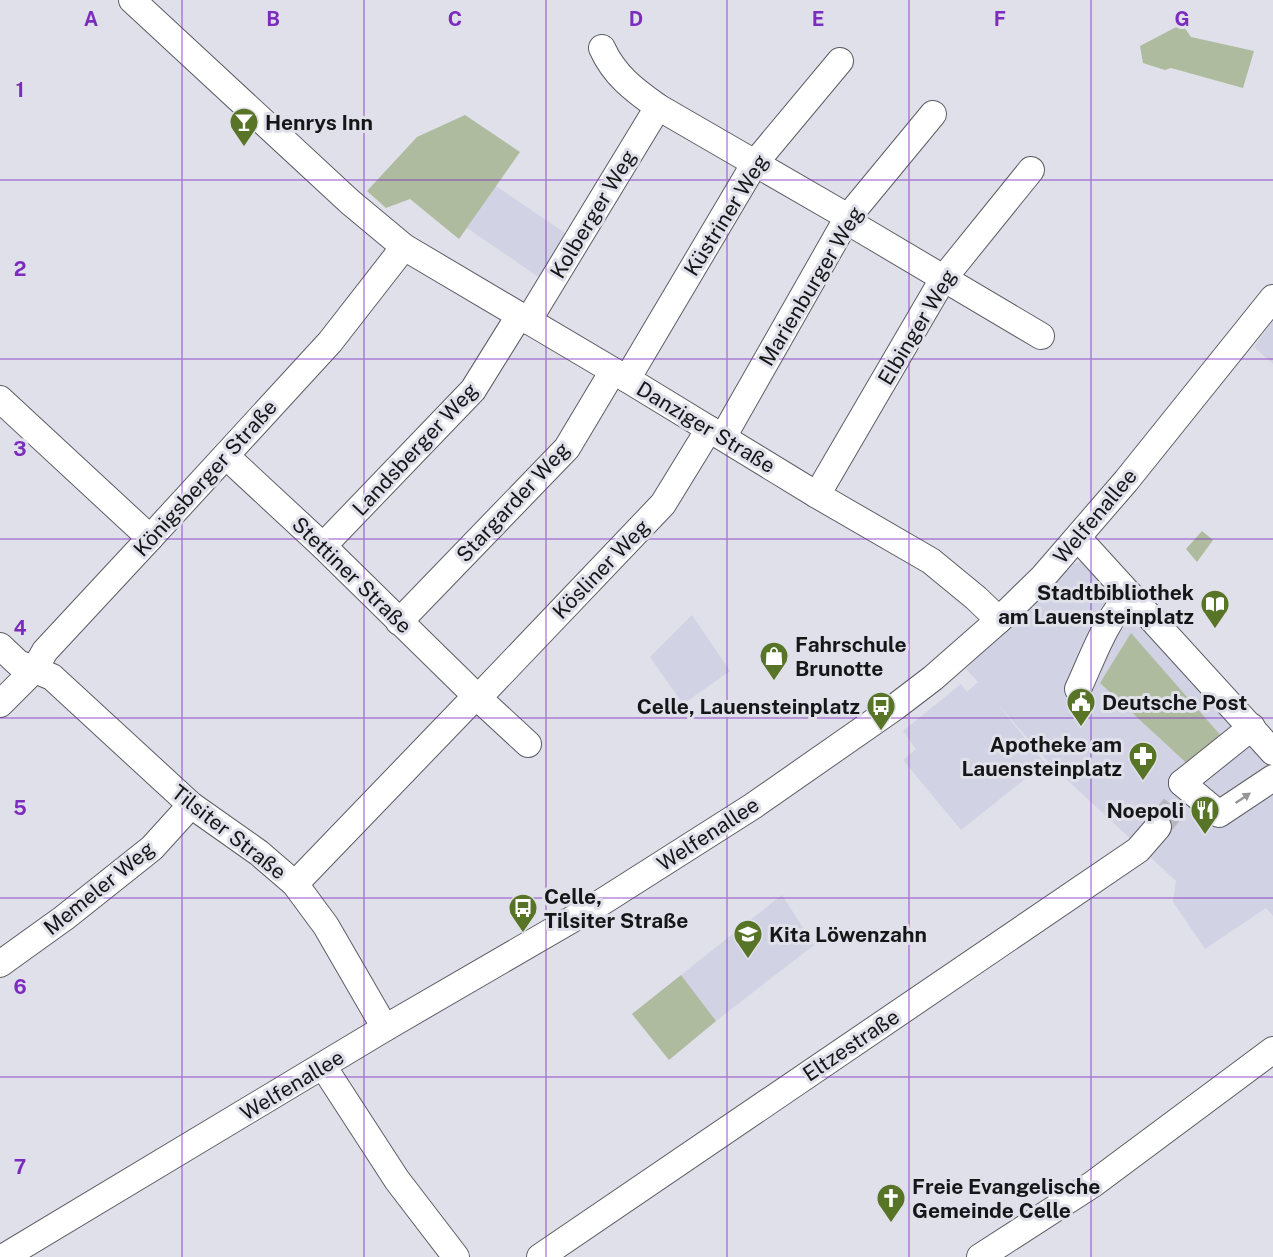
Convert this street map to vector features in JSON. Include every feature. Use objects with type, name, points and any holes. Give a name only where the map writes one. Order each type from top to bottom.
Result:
[{"type":"street","name":"Danziger Straße","points":[[132,0],[350,202],[404,247],[931,561],[999,620]]},
{"type":"street","points":[[602,48],[608,62],[632,88],[658,107],[1041,336]]},
{"type":"street","name":"Küstriner Weg","points":[[620,375],[755,163],[840,61]]},
{"type":"street","name":"Kolberger Weg","points":[[523,318],[658,107]]},
{"type":"street","name":"Marienburger Weg","points":[[716,433],[848,219],[933,114]]},
{"type":"street","name":"Elbinger Weg","points":[[817,495],[943,279],[1031,170]]},
{"type":"street","name":"Königsberger Straße","points":[[0,704],[34,670],[45,651],[330,342],[404,247]]},
{"type":"street","name":"Welfenallee","points":[[4,1257],[385,1028],[602,902],[753,806],[933,678],[999,620],[1043,577],[1078,538],[1273,298]]},
{"type":"street","name":"Landsberger Weg","points":[[323,546],[473,390],[523,318]]},
{"type":"street","name":"Stargarder Weg","points":[[399,622],[567,448],[620,375]]},
{"type":"street","points":[[0,399],[150,538]]},
{"type":"street","name":"Kösliner Weg","points":[[477,697],[663,504],[716,433]]},
{"type":"street","name":"Stettiner Straße","points":[[226,456],[323,546],[399,622],[528,744]]},
{"type":"street","points":[[1078,538],[1273,752]]},
{"type":"street","points":[[1078,689],[1120,605],[1131,595]]},
{"type":"street","name":"Tilsiter Straße","points":[[0,646],[18,663],[52,677],[191,805],[259,853],[295,884],[326,926],[385,1028]]},
{"type":"street","points":[[295,884],[477,697]]},
{"type":"street","points":[[1252,727],[1180,793],[1219,814],[1273,778]]},
{"type":"street","name":"Memeler Weg","points":[[0,964],[64,918],[152,848],[191,805]]},
{"type":"street","name":"Eltzestraße","points":[[540,1257],[1138,850],[1158,827]]},
{"type":"street","points":[[980,1257],[1094,1184],[1273,1050]]},
{"type":"street","points":[[323,1066],[397,1180],[456,1257]]},
{"type":"shaded area","points":[[496,186],[571,237],[543,280],[467,228]]},
{"type":"shaded area","points":[[1273,321],[1273,364],[1254,347]]},
{"type":"shaded area","points":[[1084,561],[1273,759],[1273,916],[1266,908],[1205,949],[1173,902],[1176,881],[1050,764],[996,702],[1045,763],[961,830],[903,760],[916,749],[903,731],[961,684],[967,692],[978,682],[966,669],[1066,566]]},
{"type":"shaded area","points":[[692,615],[730,671],[683,704],[650,657]]},
{"type":"shaded area","name":"Kita Löwenzahn","points":[[782,895],[814,945],[716,1021],[681,975]]},
{"type":"green space","points":[[1182,24],[1191,37],[1254,51],[1243,88],[1171,68],[1165,70],[1143,63],[1140,46]]},
{"type":"green space","points":[[465,115],[520,152],[459,239],[410,199],[386,208],[367,191],[417,137]]},
{"type":"green space","points":[[1202,531],[1213,540],[1197,562],[1186,549]]},
{"type":"green space","points":[[1131,633],[1222,737],[1193,769],[1100,683]]},
{"type":"green space","points":[[681,975],[716,1021],[669,1060],[632,1014]]},
{"type":"tunnel","points":[[1158,827],[1177,803]]},
{"type":"place","name":"Henrys Inn","points":[[244,148]]},
{"type":"place","name":"Stadtbibliothek am Lauensteinplatz","points":[[1215,630]]},
{"type":"place","name":"Fahrschule Brunotte","points":[[774,682]]},
{"type":"place","name":"Deutsche Post","points":[[1081,728]]},
{"type":"place","name":"Celle, Lauensteinplatz","points":[[881,732]]},
{"type":"place","name":"Apotheke am Lauensteinplatz","points":[[1143,782]]},
{"type":"place","name":"Noepoli","points":[[1205,836]]},
{"type":"place","name":"Celle, Tilsiter Straße","points":[[523,934]]},
{"type":"place","name":"Kita Löwenzahn","points":[[748,960]]},
{"type":"place","name":"Freie Evangelische Gemeinde Celle","points":[[891,1224]]}]
